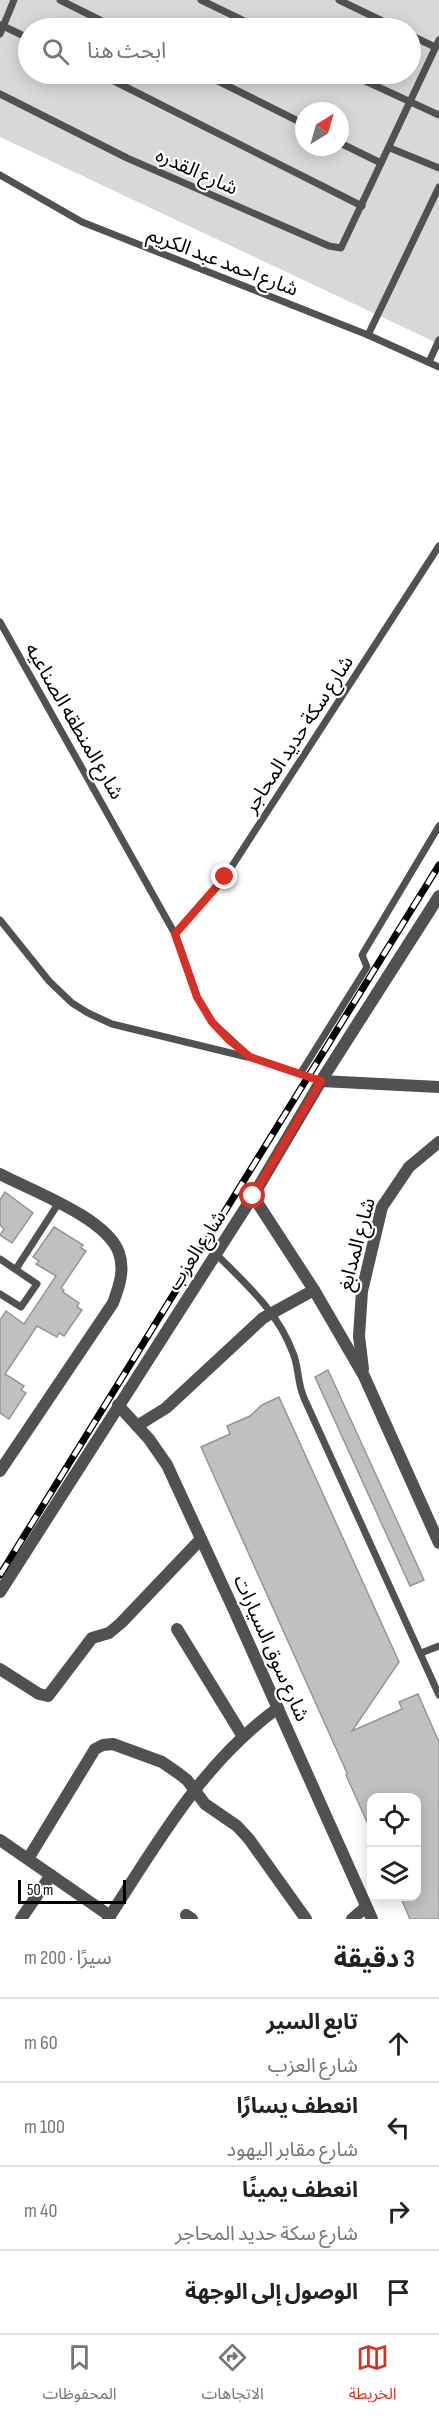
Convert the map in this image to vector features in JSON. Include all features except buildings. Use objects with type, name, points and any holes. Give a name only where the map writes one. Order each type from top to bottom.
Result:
[{"type":"street","name":"شارع العزب","points":[[0,1592],[253,1196],[321,1081],[439,896]]},
{"type":"street","points":[[321,1081],[439,1087]]},
{"type":"street","name":"شارع المدابغ","points":[[364,1376],[359,1336],[362,1291],[382,1207],[409,1167],[439,1142]]},
{"type":"street","points":[[0,1174],[85,1217],[106,1231],[119,1253],[122,1279],[113,1303],[0,1471]]},
{"type":"street","name":"شارع المدابغ","points":[[253,1196],[314,1290],[364,1376],[439,1543]]},
{"type":"street","points":[[137,1426],[166,1408],[263,1318],[314,1290]]},
{"type":"street","name":"شارع سوق السيارات","points":[[118,1405],[162,1456],[372,1919]]},
{"type":"street","points":[[0,1669],[39,1694],[48,1696],[92,1638],[109,1633],[121,1623],[201,1539]]},
{"type":"street","points":[[177,1629],[242,1735]]},
{"type":"street","points":[[0,1840],[109,1917],[149,1855],[194,1792],[230,1747],[278,1708]]},
{"type":"street","points":[[28,1859],[95,1749],[113,1744],[162,1762],[187,1780],[205,1804],[237,1826],[249,1839],[306,1919]]},
{"type":"street","points":[[21,1919],[51,1875]]},
{"type":"street","points":[[352,1919],[366,1907]]},
{"type":"lane","points":[[0,34],[14,0]]},
{"type":"lane","points":[[60,0],[96,18]]},
{"type":"lane","points":[[201,0],[238,18]]},
{"type":"lane","points":[[339,0],[376,18]]},
{"type":"lane","points":[[2,25],[18,33]]},
{"type":"lane","points":[[421,40],[435,47]]},
{"type":"lane","points":[[421,79],[439,40]]},
{"type":"lane","points":[[431,57],[439,60]]},
{"type":"lane","points":[[120,84],[362,206],[419,84]]},
{"type":"lane","points":[[224,84],[295,120]]},
{"type":"lane","points":[[371,84],[439,115]]},
{"type":"lane","name":"شارع القدره","points":[[0,94],[127,158],[335,248],[341,248],[345,242],[362,206]]},
{"type":"lane","points":[[349,148],[381,164]]},
{"type":"lane","points":[[390,148],[439,168]]},
{"type":"lane","name":"شارع احمد عبد الكريم","points":[[0,176],[82,222],[368,335],[439,367]]},
{"type":"lane","points":[[368,335],[439,187]]},
{"type":"lane","points":[[429,362],[439,340]]},
{"type":"lane","name":"شارع سكة حديد المحاجر","points":[[175,934],[225,877],[439,546]]},
{"type":"lane","name":"شارع المنطقه الصناعيه","points":[[0,622],[175,934],[197,997],[212,1022],[250,1057]]},
{"type":"lane","points":[[300,1074],[367,966],[362,955],[439,826]]},
{"type":"lane","points":[[0,920],[49,981],[72,1003],[88,1013],[112,1024],[250,1057],[321,1081]]},
{"type":"lane","points":[[16,1269],[58,1204]]},
{"type":"lane","points":[[216,1254],[272,1313],[286,1335],[295,1356],[297,1377],[304,1398],[439,1695]]},
{"type":"lane","points":[[0,1259],[36,1285],[21,1307],[0,1294]]},
{"type":"lane","points":[[421,1653],[439,1646]]},
{"type":"shaded area","points":[[0,0],[439,0],[439,344],[0,137]]},
{"type":"railway","points":[[0,1575],[439,865]]},
{"type":"route","points":[[225,877],[175,934],[197,997],[212,1022],[250,1057],[321,1081],[253,1196]]}]
